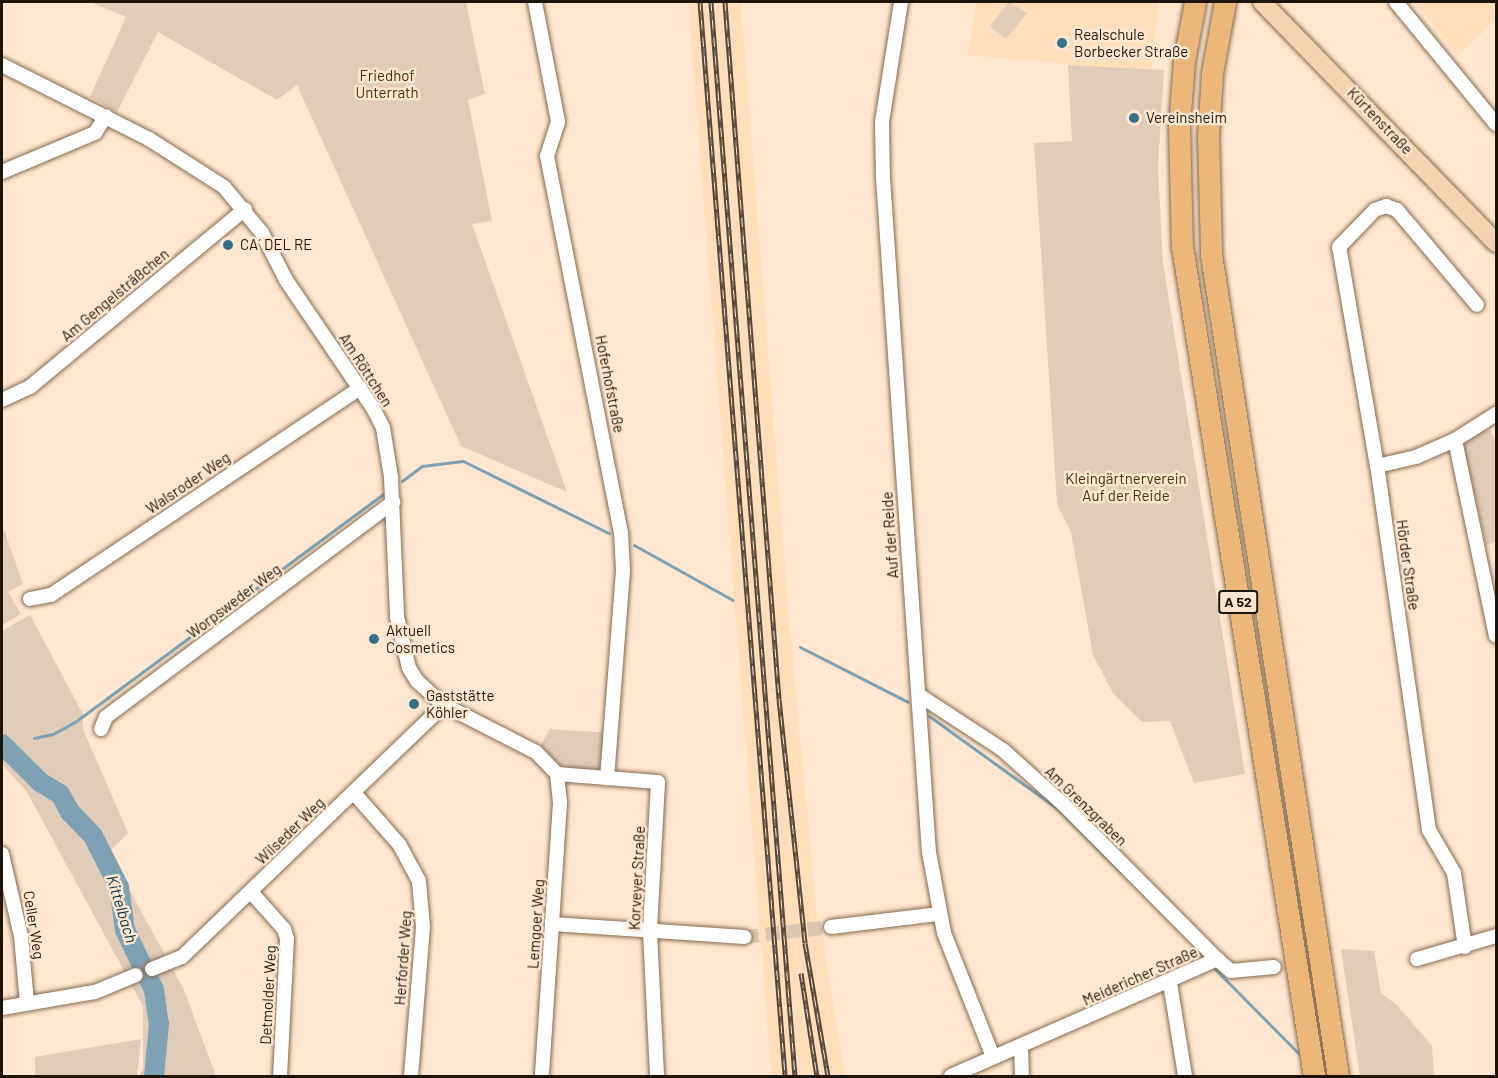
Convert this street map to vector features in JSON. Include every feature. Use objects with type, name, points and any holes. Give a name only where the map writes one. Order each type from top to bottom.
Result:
[{"type":"highway","name":"A 52","points":[[1195,2],[1184,61],[1179,126],[1182,246],[1314,1077]]},
{"type":"highway","name":"A 52","points":[[1225,2],[1212,73],[1208,136],[1211,254],[1338,1077]]},
{"type":"main road","name":"Kürtenstraße","points":[[1262,2],[1497,243]]},
{"type":"street","name":"Hoferhofstraße","points":[[535,2],[558,122],[547,156],[621,532],[624,571],[607,778]]},
{"type":"street","name":"Auf der Reide","points":[[901,2],[882,122],[929,852],[939,914],[993,1057]]},
{"type":"street","points":[[1396,2],[1497,124]]},
{"type":"street","name":"Am Röttchen","points":[[2,65],[106,116],[209,176],[245,209],[286,280],[360,388],[383,428],[393,502],[397,617],[403,653],[417,681],[444,705],[536,752],[557,774]]},
{"type":"street","points":[[2,172],[95,133],[106,116]]},
{"type":"street","name":"Hörder Straße","points":[[1465,947],[1454,873],[1429,830],[1377,466],[1339,255],[1346,236],[1375,210],[1386,206],[1397,210],[1477,305]]},
{"type":"street","name":"Am Gengelsträßchen","points":[[2,400],[30,387],[245,209]]},
{"type":"street","name":"Walsroder Weg","points":[[30,599],[51,595],[360,388]]},
{"type":"street","points":[[1377,466],[1416,457],[1494,421]]},
{"type":"street","points":[[1455,440],[1497,636]]},
{"type":"street","name":"Worpsweder Weg","points":[[100,729],[106,717],[393,502]]},
{"type":"street","name":"Am Grenzgraben","points":[[919,695],[1012,758],[1064,805],[1216,959]]},
{"type":"street","name":"Wilseder Weg","points":[[152,969],[182,957],[444,705]]},
{"type":"street","name":"Korveyer Straße","points":[[557,774],[658,782],[650,933],[657,1077]]},
{"type":"street","name":"Lemgoer Weg","points":[[542,1077],[560,803],[557,774]]},
{"type":"street","name":"Herforder Weg","points":[[354,794],[399,844],[419,880],[423,927],[411,1077]]},
{"type":"street","name":"Celler Weg","points":[[2,854],[21,936],[27,1003]]},
{"type":"street","name":"Detmolder Weg","points":[[251,892],[276,919],[287,939],[280,1077]]},
{"type":"street","points":[[831,927],[939,914]]},
{"type":"street","points":[[553,924],[650,933],[745,937]]},
{"type":"street","points":[[1417,959],[1497,936]]},
{"type":"street","name":"Meidericher Straße","points":[[951,1077],[993,1057],[1170,983],[1216,959],[1231,971],[1274,968]]},
{"type":"street","points":[[2,1008],[95,992],[136,975]]},
{"type":"street","points":[[1170,983],[1185,1077]]},
{"type":"street","points":[[1021,1047],[1022,1077]]},
{"type":"shaded area","points":[[688,2],[741,2],[789,618],[818,926],[821,926],[845,1076],[771,1076]]},
{"type":"shaded area","name":"Realschule Borbecker Straße","points":[[976,2],[1159,2],[1151,72],[968,55]]},
{"type":"shaded area","points":[[1415,2],[1496,2],[1496,18],[1458,56]]},
{"type":"green space","name":"Friedhof Unterrath","points":[[90,2],[466,2],[485,94],[468,100],[492,221],[472,224],[567,492],[461,446],[297,85],[277,100],[158,32],[117,112],[90,97],[126,17]]},
{"type":"green space","points":[[1009,2],[1027,13],[1006,39],[990,26]]},
{"type":"green space","name":"Kleingärtnerverein Auf der Reide","points":[[1068,65],[1164,70],[1158,168],[1163,263],[1245,774],[1194,783],[1170,721],[1142,722],[1113,693],[1093,655],[1071,532],[1057,504],[1034,143],[1072,141]]},
{"type":"green space","points":[[1489,429],[1496,441],[1496,542],[1486,545],[1463,444]]},
{"type":"green space","points":[[2,524],[23,584],[8,592],[21,614],[2,625]]},
{"type":"green space","points":[[30,615],[83,714],[83,729],[128,833],[109,852],[184,990],[216,1076],[139,1076],[143,1069],[143,1006],[27,792],[2,764],[2,631]]},
{"type":"green space","points":[[550,729],[610,733],[607,778],[557,774],[536,752]]},
{"type":"green space","points":[[1341,949],[1374,951],[1381,993],[1398,1006],[1432,1046],[1434,1076],[1360,1076]]},
{"type":"green space","points":[[141,1039],[137,1076],[35,1076],[35,1057]]},
{"type":"waterway","points":[[402,481],[422,466],[463,461],[609,533]]},
{"type":"waterway","points":[[34,738],[53,734],[75,722],[383,494]]},
{"type":"waterway","points":[[634,545],[733,600]]},
{"type":"waterway","points":[[800,647],[908,702]]},
{"type":"waterway","points":[[929,716],[1058,809],[1121,872]]},
{"type":"waterway","name":"Kittelbach","points":[[2,744],[10,742]]},
{"type":"waterway","name":"Kittelbach","points":[[2,744],[40,782],[60,794],[70,812],[93,836],[119,887],[125,930],[154,990],[159,1024],[154,1076]]},
{"type":"waterway","points":[[1193,944],[1204,957]]},
{"type":"waterway","points":[[1214,968],[1298,1053]]},
{"type":"tunnel","points":[[745,937],[831,927]]},
{"type":"railway","points":[[700,2],[785,1076]]},
{"type":"railway","points":[[711,2],[795,1076]]},
{"type":"railway","points":[[725,2],[779,699],[805,943],[828,1076]]},
{"type":"railway","points":[[801,973],[817,1076]]},
{"type":"place","name":"Realschule Borbecker Straße","points":[[1062,43]]},
{"type":"place","name":"Vereinsheim","points":[[1134,118]]},
{"type":"place","name":"CA´ DEL RE","points":[[228,245]]},
{"type":"place","name":"Aktuell Cosmetics","points":[[374,639]]},
{"type":"place","name":"Gaststätte Köhler","points":[[414,704]]}]
